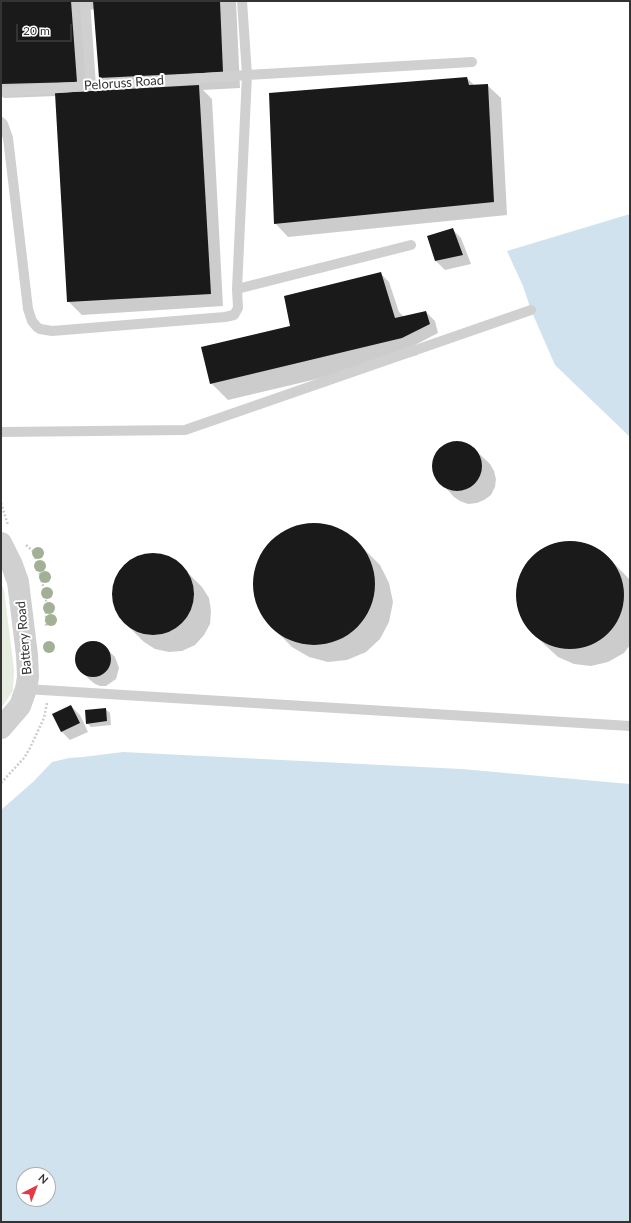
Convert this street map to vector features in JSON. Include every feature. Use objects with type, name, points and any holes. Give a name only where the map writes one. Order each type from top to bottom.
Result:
[{"type":"street","name":"Battery Road","points":[[1,543],[12,564],[18,582],[27,655],[28,677],[26,689],[18,709],[1,728]]},
{"type":"lane","points":[[85,1],[91,85]]},
{"type":"lane","points":[[1,122],[8,138],[28,309],[32,321],[37,327],[52,331],[225,317],[234,315],[238,308],[237,289],[247,75],[242,1]]},
{"type":"lane","name":"Peloruss Road","points":[[1,92],[247,75],[472,62]]},
{"type":"lane","points":[[237,289],[411,245]]},
{"type":"lane","points":[[1,432],[185,430],[531,310]]},
{"type":"lane","points":[[26,689],[630,726]]},
{"type":"shaded area","points":[[1,583],[4,590],[14,670],[13,691],[1,708]]},
{"type":"water","points":[[630,214],[630,437],[555,365],[507,251]]},
{"type":"water","points":[[123,752],[461,769],[630,784],[630,1222],[1,1222],[1,810],[34,781],[52,762],[69,758]]},
{"type":"building","points":[[1,1],[71,1],[77,82],[1,84]]},
{"type":"building","points":[[93,1],[220,1],[223,72],[99,78]]},
{"type":"building","points":[[467,77],[469,85],[488,84],[494,202],[274,224],[269,93]]},
{"type":"building","points":[[199,85],[211,294],[67,302],[55,93]]},
{"type":"building","points":[[453,228],[463,255],[435,261],[427,236]]},
{"type":"building","points":[[381,272],[395,318],[426,311],[430,324],[402,338],[210,384],[201,347],[290,326],[284,296]]},
{"type":"building","points":[[452,441],[462,441],[475,448],[482,461],[482,471],[475,484],[462,491],[452,491],[443,487],[436,480],[432,471],[432,461],[436,452],[443,445]]},
{"type":"building","points":[[314,523],[326,524],[337,528],[348,533],[357,541],[365,550],[370,561],[374,572],[374,596],[370,607],[365,618],[357,627],[348,635],[337,640],[326,644],[314,645],[302,644],[291,640],[280,635],[271,627],[263,618],[258,607],[254,596],[253,584],[254,572],[258,561],[263,550],[271,541],[280,533],[291,528],[302,524]]},
{"type":"building","points":[[570,541],[591,545],[608,557],[620,574],[624,595],[620,616],[608,633],[591,645],[570,649],[549,645],[532,633],[520,616],[516,595],[520,574],[532,557],[549,545]]},
{"type":"building","points":[[153,553],[169,556],[182,565],[191,578],[194,594],[191,610],[182,623],[169,632],[153,635],[137,632],[124,623],[115,610],[112,594],[115,578],[124,565],[137,556]]},
{"type":"building","points":[[96,641],[106,646],[110,652],[110,666],[106,672],[100,676],[90,677],[80,672],[76,666],[75,656],[80,646],[86,642]]},
{"type":"building","points":[[71,705],[80,723],[61,732],[52,714]]},
{"type":"building","points":[[106,708],[107,721],[86,724],[85,710]]}]
